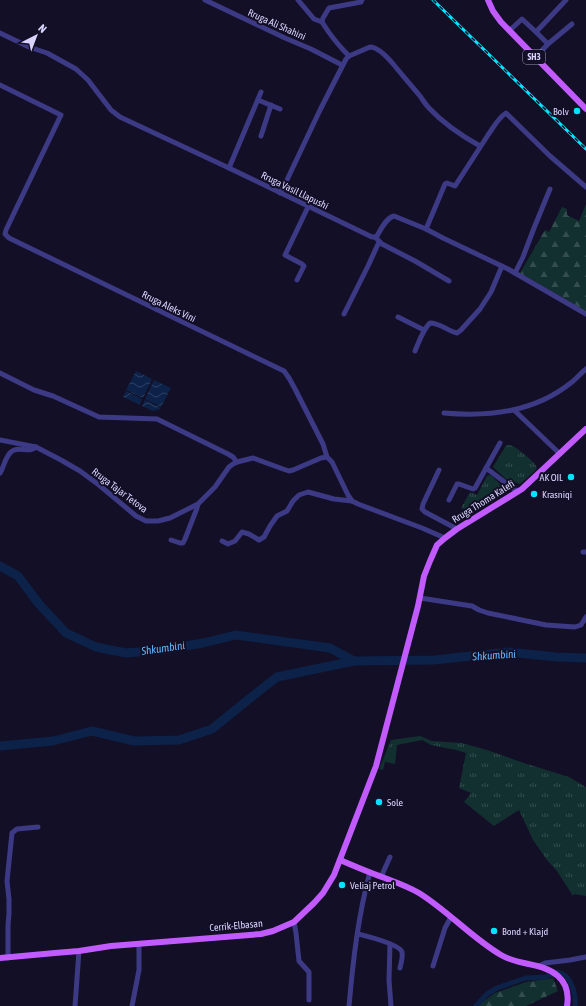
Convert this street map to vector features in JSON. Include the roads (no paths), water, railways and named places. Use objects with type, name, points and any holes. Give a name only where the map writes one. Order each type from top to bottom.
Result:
[{"type":"main road","name":"SH3","points":[[488,0],[493,11],[509,31],[586,109]]},
{"type":"main road","name":"Rruga Thoma Kalefi","points":[[376,766],[418,606],[424,576],[437,545],[457,529],[518,492],[535,478],[586,429]]},
{"type":"main road","name":"Cerrik-Elbasan","points":[[0,958],[78,951],[110,946],[261,934],[273,931],[294,922],[323,893],[334,875],[376,766]]},
{"type":"main road","points":[[340,860],[419,893],[501,955],[516,962],[538,966],[554,973],[566,986],[568,993],[567,1006]]},
{"type":"street","name":"Rruga Ali Shahini","points":[[205,0],[342,64]]},
{"type":"street","points":[[298,0],[314,19],[322,22],[336,41],[350,56]]},
{"type":"street","points":[[322,22],[329,8],[361,2],[362,0]]},
{"type":"street","points":[[536,32],[566,0]]},
{"type":"street","points":[[509,31],[522,19],[548,44]]},
{"type":"street","points":[[535,58],[548,44],[572,24]]},
{"type":"street","name":"Rruga Vasil Llapushi","points":[[0,34],[47,53],[76,69],[88,80],[111,110],[120,117],[374,238],[449,281]]},
{"type":"street","points":[[280,193],[342,64],[350,56],[370,47],[376,48],[391,62],[429,108],[453,129],[480,146]]},
{"type":"street","name":"Rruga Aleks Vini","points":[[0,85],[61,115],[5,234],[9,238],[284,372],[295,389],[323,444],[327,456],[332,462],[352,501]]},
{"type":"street","points":[[229,168],[261,92]]},
{"type":"street","points":[[258,100],[280,109]]},
{"type":"street","points":[[261,136],[271,105]]},
{"type":"street","points":[[426,229],[445,184],[447,183],[455,186],[480,146],[495,125],[506,114],[550,156],[586,187]]},
{"type":"street","points":[[515,273],[550,189]]},
{"type":"street","points":[[297,280],[304,266],[285,255],[308,207]]},
{"type":"street","points":[[344,314],[368,266],[377,240],[388,220],[394,216],[426,229],[502,266],[586,314]]},
{"type":"street","points":[[415,351],[424,330],[430,323],[434,323],[457,333],[461,330],[480,309],[502,266]]},
{"type":"street","points":[[398,317],[424,330]]},
{"type":"street","points":[[444,413],[465,415],[482,414],[514,410],[531,405],[554,394],[572,382],[586,369]]},
{"type":"street","points":[[0,373],[34,390],[57,398],[99,417],[157,419],[228,454],[237,462],[253,458],[283,470],[293,470],[327,456]]},
{"type":"street","points":[[514,410],[560,454]]},
{"type":"street","name":"Rruga Tajar Tetova","points":[[0,440],[36,447],[61,460],[99,484],[136,516],[146,521],[158,522],[170,518],[198,504],[215,487],[229,467],[237,462]]},
{"type":"street","points":[[448,500],[457,484],[473,489],[475,488],[500,443]]},
{"type":"street","points":[[0,473],[8,455],[12,450],[31,450],[36,447]]},
{"type":"street","points":[[486,468],[518,492]]},
{"type":"street","points":[[439,470],[422,509],[457,529]]},
{"type":"street","points":[[222,541],[228,544],[235,541],[242,532],[259,540],[264,537],[276,516],[287,511],[299,494],[308,492],[334,499],[352,501],[445,538]]},
{"type":"street","points":[[171,540],[183,543],[198,504]]},
{"type":"street","points":[[420,598],[472,606],[479,610],[554,626],[578,627],[586,617]]},
{"type":"street","points":[[8,958],[9,899],[7,881],[12,833],[17,829],[38,827]]},
{"type":"street","points":[[381,876],[390,857]]},
{"type":"street","points":[[349,1006],[352,971],[364,892],[370,872]]},
{"type":"street","points":[[433,966],[445,928],[451,917]]},
{"type":"street","points":[[294,922],[299,961],[309,972],[309,1000]]},
{"type":"street","points":[[358,934],[383,941],[400,949],[402,952],[400,968]]},
{"type":"street","points":[[132,1006],[139,970],[139,944]]},
{"type":"street","points":[[390,944],[389,980],[391,1006]]},
{"type":"street","points":[[75,1006],[78,951]]},
{"type":"street","points":[[538,966],[545,963],[586,957]]},
{"type":"water","points":[[136,371],[152,379],[143,398],[126,390]]},
{"type":"water","points":[[154,380],[171,388],[161,407],[145,399]]},
{"type":"water","points":[[126,391],[142,399],[140,405],[123,397]]},
{"type":"water","points":[[145,400],[161,408],[153,411],[142,406]]},
{"type":"waterway","name":"Shkumbini","points":[[0,566],[18,576],[39,604],[66,633],[96,647],[126,653],[162,650],[203,643],[236,635],[330,648],[354,661]]},
{"type":"waterway","name":"Shkumbini","points":[[0,746],[53,741],[92,731],[134,741],[179,740],[212,729],[277,677],[354,661],[434,660],[508,652],[557,657],[586,658]]},
{"type":"waterway","points":[[476,1006],[487,994],[497,988],[526,978],[545,977],[558,972],[566,976],[569,980],[574,995],[575,1006]]},
{"type":"railway","points":[[433,0],[586,149]]},
{"type":"place","name":"Bolv","points":[[577,111]]},
{"type":"place","name":"AK OIL","points":[[571,477]]},
{"type":"place","name":"Krasniqi","points":[[534,494]]},
{"type":"place","name":"Sole","points":[[379,802]]},
{"type":"place","name":"Veliaj Petrol","points":[[342,885]]},
{"type":"place","name":"Bond + Klajd","points":[[494,931]]}]
